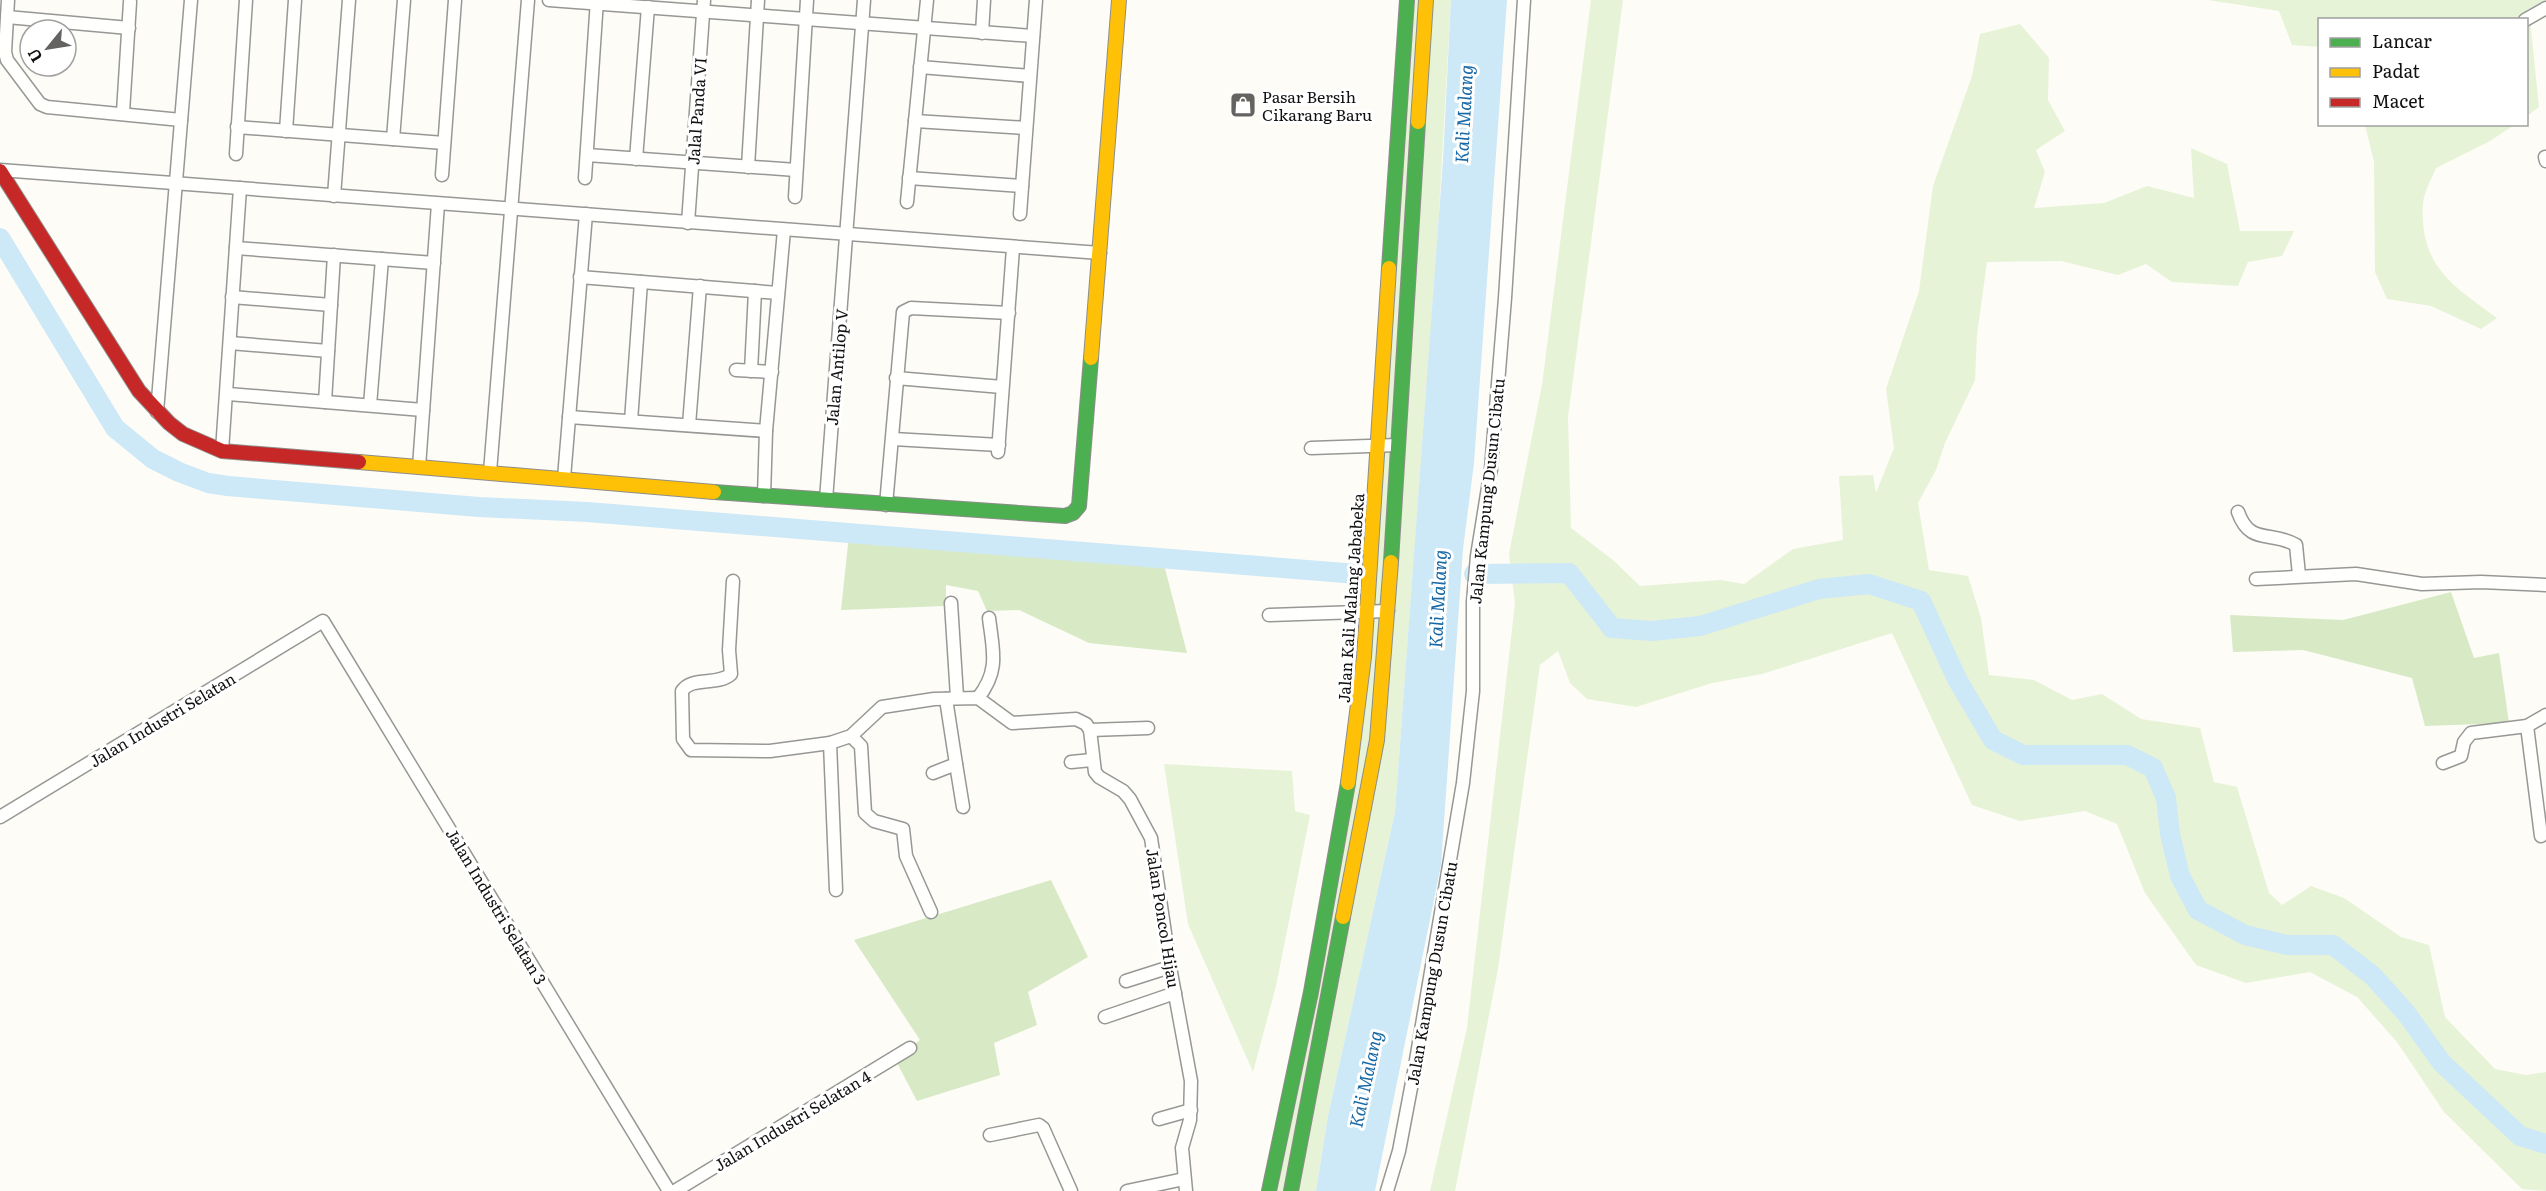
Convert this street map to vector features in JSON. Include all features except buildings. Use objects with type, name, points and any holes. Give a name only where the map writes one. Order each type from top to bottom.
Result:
[{"type":"main road","points":[[0,171],[139,391],[157,412],[183,434],[222,451],[764,496],[1065,516],[1076,511],[1079,506],[1100,253],[1114,39],[1119,0]]},
{"type":"main road","name":"Jalan Kali Malang Jababeka","points":[[1269,1191],[1311,987],[1355,738],[1368,606],[1407,0]]},
{"type":"main road","points":[[1291,1191],[1377,740],[1388,604],[1426,0]]},
{"type":"main road","points":[[1311,987],[1330,990]]},
{"type":"street","points":[[8,0],[5,52],[7,60],[40,104],[47,107],[123,112],[181,120]]},
{"type":"street","points":[[157,412],[191,0]]},
{"type":"street","points":[[236,154],[246,0]]},
{"type":"street","points":[[286,131],[295,0]]},
{"type":"street","points":[[334,196],[349,0]]},
{"type":"street","points":[[393,139],[404,0]]},
{"type":"street","points":[[442,175],[455,0]]},
{"type":"street","points":[[490,472],[528,0]]},
{"type":"street","points":[[549,0],[597,2],[648,8],[704,6],[757,16],[1033,36]]},
{"type":"street","points":[[748,167],[758,0]]},
{"type":"street","points":[[795,196],[807,0]]},
{"type":"street","name":"Jalan Antilop V","points":[[826,500],[864,0]]},
{"type":"street","points":[[907,202],[927,0]]},
{"type":"street","points":[[982,33],[984,0]]},
{"type":"street","points":[[1020,214],[1036,0]]},
{"type":"street","name":"Jalan Kampung Dusun Cibatu","points":[[1388,1191],[1399,1151],[1414,1072],[1462,783],[1473,691],[1473,602],[1477,556],[1491,469],[1524,0]]},
{"type":"street","points":[[123,112],[130,2]]},
{"type":"street","points":[[585,178],[597,2]]},
{"type":"street","name":"Jalal Panda VI","points":[[688,223],[704,6]]},
{"type":"street","points":[[636,159],[648,8]]},
{"type":"street","points":[[2528,18],[2546,8]]},
{"type":"street","points":[[7,17],[129,28]]},
{"type":"street","points":[[920,67],[1030,76]]},
{"type":"street","points":[[915,121],[1026,128]]},
{"type":"street","points":[[237,127],[444,143]]},
{"type":"street","points":[[587,155],[796,170]]},
{"type":"street","points":[[0,171],[177,182],[438,204],[513,207],[688,223],[1100,253]]},
{"type":"street","points":[[909,178],[1022,186]]},
{"type":"street","points":[[222,451],[228,394],[240,188]]},
{"type":"street","points":[[419,467],[438,204]]},
{"type":"street","points":[[564,478],[586,214]]},
{"type":"street","points":[[764,496],[766,431],[784,230]]},
{"type":"street","points":[[236,248],[434,263]]},
{"type":"street","points":[[893,439],[999,448],[1013,248]]},
{"type":"street","points":[[325,402],[334,255]]},
{"type":"street","points":[[370,405],[382,259]]},
{"type":"street","points":[[580,277],[778,293]]},
{"type":"street","points":[[631,421],[641,282]]},
{"type":"street","points":[[689,425],[700,286]]},
{"type":"street","points":[[751,371],[755,291]]},
{"type":"street","points":[[232,297],[331,306]]},
{"type":"street","points":[[886,505],[901,315],[906,309],[1009,313]]},
{"type":"street","points":[[230,343],[327,351]]},
{"type":"street","points":[[736,370],[772,372]]},
{"type":"street","points":[[896,378],[1002,387]]},
{"type":"street","points":[[228,394],[423,410]]},
{"type":"street","points":[[569,417],[766,431]]},
{"type":"street","points":[[1311,448],[1398,445]]},
{"type":"street","points":[[2238,512],[2245,527],[2254,535],[2288,541],[2296,545],[2299,575]]},
{"type":"street","points":[[2256,579],[2299,575],[2356,574],[2422,584],[2481,582],[2546,585]]},
{"type":"street","points":[[733,580],[729,677],[690,684],[682,691],[683,739],[688,748],[710,752],[770,751],[830,743],[851,736],[882,707],[896,703],[978,698],[1012,723],[1076,719],[1086,723],[1090,730],[1092,760],[1071,762]]},
{"type":"street","points":[[951,603],[952,698],[963,807]]},
{"type":"street","points":[[1269,615],[1388,604]]},
{"type":"street","points":[[978,698],[989,684],[993,672],[994,660],[988,618]]},
{"type":"street","name":"Jalan Industri Selatan","points":[[0,817],[323,621]]},
{"type":"street","name":"Jalan Industri Selatan 3","points":[[323,621],[669,1191]]},
{"type":"street","points":[[2443,763],[2461,756],[2464,742],[2472,733],[2527,726],[2546,715]]},
{"type":"street","points":[[2527,726],[2541,836]]},
{"type":"street","points":[[1090,730],[1148,728]]},
{"type":"street","points":[[851,736],[861,746],[865,813],[874,821],[903,829],[906,856],[931,912]]},
{"type":"street","points":[[830,743],[837,890]]},
{"type":"street","name":"Jalan Poncol Hijau","points":[[1092,760],[1099,777],[1123,790],[1130,799],[1151,838],[1170,967],[1191,1081],[1191,1110],[1182,1148],[1185,1185]]},
{"type":"street","points":[[933,772],[957,764]]},
{"type":"street","points":[[1126,981],[1170,967]]},
{"type":"street","points":[[1105,1017],[1175,993]]},
{"type":"street","name":"Jalan Industri Selatan 4","points":[[675,1191],[910,1048]]},
{"type":"street","points":[[1159,1119],[1191,1110]]},
{"type":"street","points":[[990,1135],[1039,1125],[1043,1128],[1071,1191]]},
{"type":"street","points":[[1127,1191],[1185,1185]]},
{"type":"green space","points":[[1407,0],[1451,0],[1437,247],[1395,812],[1328,1116],[1316,1191],[1269,1191],[1355,738]]},
{"type":"green space","points":[[1591,0],[1623,0],[1568,417],[1571,528],[1613,560],[1640,586],[1721,580],[1744,584],[1793,549],[1843,540],[1839,476],[1873,475],[1876,493],[1894,448],[1886,389],[1919,291],[1933,186],[1972,76],[1980,34],[2020,24],[2049,58],[2048,100],[2065,131],[2036,150],[2045,172],[2034,208],[2104,203],[2147,186],[2194,198],[2191,148],[2227,164],[2240,231],[2294,231],[2282,256],[2248,262],[2238,286],[2172,282],[2146,264],[2118,275],[2061,261],[1987,262],[1977,335],[1975,380],[1945,443],[1936,470],[1918,503],[1929,570],[1968,576],[1981,618],[1989,675],[2034,680],[2072,700],[2102,694],[2141,719],[2200,728],[2214,782],[2237,787],[2269,893],[2282,905],[2311,886],[2344,898],[2401,937],[2429,945],[2445,1017],[2495,1069],[2526,1075],[2546,1072],[2546,1191],[2522,1189],[2444,1112],[2397,1042],[2357,997],[2310,972],[2246,983],[2196,965],[2145,893],[2117,824],[2085,811],[2020,821],[1972,805],[1892,633],[1762,674],[1712,683],[1636,707],[1587,699],[1570,683],[1558,651],[1540,665],[1498,969],[1455,1191],[1430,1191],[1467,1028],[1515,603],[1509,554],[1542,385]]},
{"type":"green space","points":[[2208,0],[2546,0],[2546,16],[2530,19],[2539,107],[2528,115],[2528,18],[2318,18],[2318,47],[2292,45],[2279,11]]},
{"type":"green space","points":[[2365,126],[2512,126],[2490,141],[2436,168],[2423,203],[2423,225],[2427,243],[2442,272],[2466,295],[2497,318],[2481,329],[2431,306],[2387,299],[2375,272],[2374,162]]},
{"type":"green space","points":[[849,535],[1162,557],[1187,653],[1089,643],[1019,610],[987,611],[978,591],[946,585],[946,606],[841,610]]},
{"type":"green space","points":[[2451,592],[2474,658],[2499,653],[2509,723],[2425,726],[2412,678],[2303,650],[2233,652],[2230,615],[2343,620]]},
{"type":"green space","points":[[1164,764],[1292,771],[1295,811],[1310,815],[1276,986],[1253,1072],[1188,924]]},
{"type":"green space","points":[[1051,880],[1088,957],[1028,992],[1037,1025],[994,1043],[1000,1075],[917,1101],[895,1059],[920,1040],[854,940]]},
{"type":"water","name":"Kali Malang","points":[[1451,0],[1507,0],[1474,463],[1463,549],[1441,865],[1375,1191],[1316,1191],[1328,1116],[1395,812],[1443,160]]},
{"type":"waterway","points":[[0,238],[115,428],[153,459],[208,483],[479,507],[587,512],[1357,574]]},
{"type":"waterway","points":[[1474,574],[1569,573],[1612,628],[1652,631],[1700,626],[1819,589],[1869,584],[1921,601],[1957,679],[1993,740],[2023,755],[2127,755],[2153,768],[2166,798],[2170,834],[2180,876],[2198,910],[2245,935],[2287,945],[2333,945],[2373,976],[2406,1013],[2442,1063],[2520,1136],[2546,1144]]},
{"type":"traffic: fast","points":[[1389,268],[1407,0]]},
{"type":"traffic: fast","points":[[1391,562],[1418,122]]},
{"type":"traffic: fast","points":[[714,492],[1065,516],[1073,513],[1079,506],[1091,358]]},
{"type":"traffic: fast","points":[[1269,1191],[1311,992],[1348,783]]},
{"type":"traffic: fast","points":[[1291,1191],[1343,917]]},
{"type":"traffic: slow","points":[[1091,358],[1119,0]]},
{"type":"traffic: slow","points":[[1418,122],[1426,0]]},
{"type":"traffic: slow","points":[[1348,783],[1364,657],[1389,268]]},
{"type":"traffic: slow","points":[[359,462],[714,492]]},
{"type":"traffic: slow","points":[[1343,917],[1377,740],[1391,562]]},
{"type":"traffic: jam","points":[[0,171],[139,391],[169,423],[183,434],[222,451],[359,462]]},
{"type":"place","name":"Pasar Bersih Cikarang Baru","points":[[1243,105]]}]
